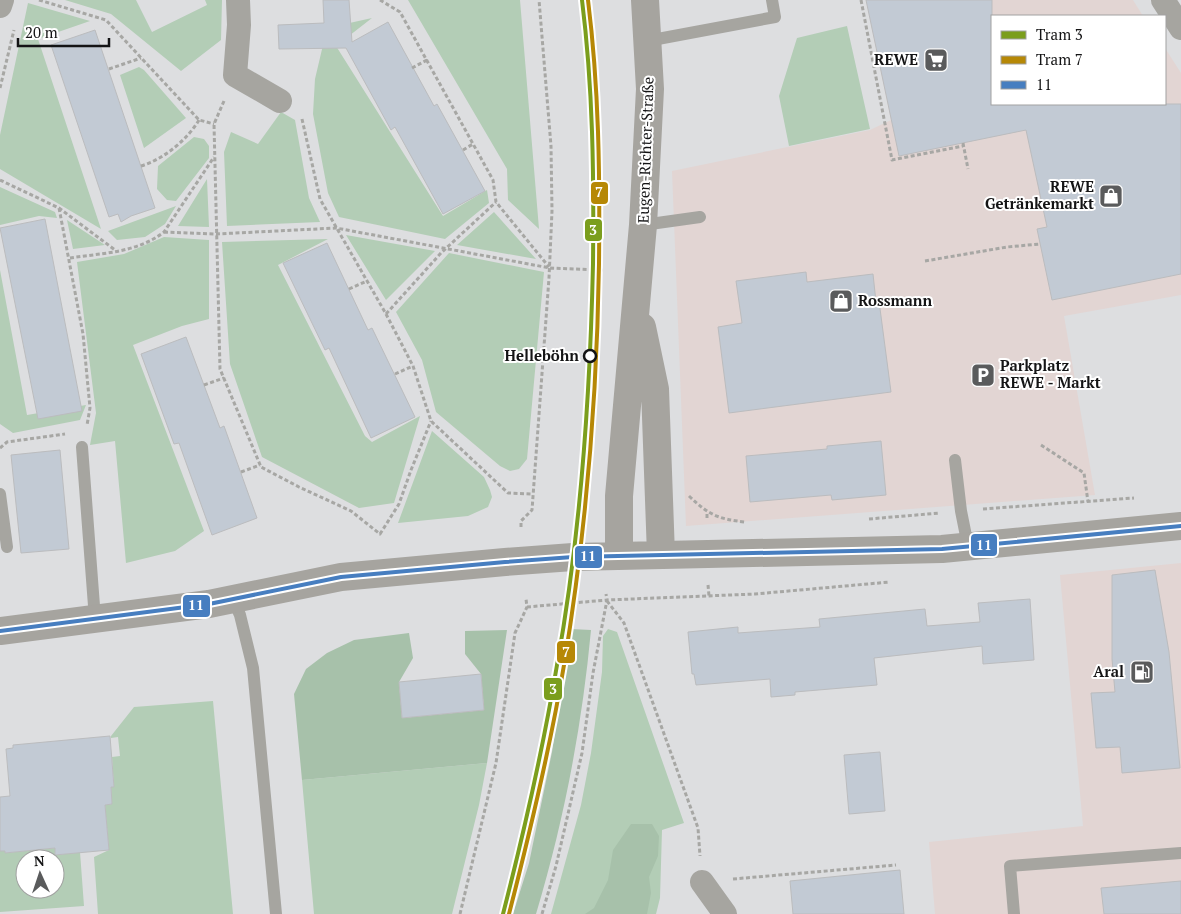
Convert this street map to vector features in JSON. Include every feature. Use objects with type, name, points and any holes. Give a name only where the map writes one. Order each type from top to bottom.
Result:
[{"type":"main road","name":"Eugen-Richter-Straße","points":[[619,556],[619,496],[643,225],[650,89],[645,0]]},
{"type":"main road","name":"Eugen-Richter-Straße","points":[[637,301],[655,389],[662,555]]},
{"type":"main road","points":[[0,631],[209,604],[341,576],[532,560],[619,556],[942,549],[1181,526]]},
{"type":"street","points":[[0,6],[2,0]]},
{"type":"street","points":[[238,0],[239,25],[236,75],[280,101]]},
{"type":"street","points":[[1163,0],[1181,28]]},
{"type":"street","points":[[702,882],[724,914]]},
{"type":"lane","points":[[647,41],[775,17],[772,0]]},
{"type":"lane","points":[[643,225],[700,218]]},
{"type":"lane","points":[[82,447],[95,619]]},
{"type":"lane","points":[[955,460],[961,511],[968,546]]},
{"type":"lane","points":[[0,494],[6,547]]},
{"type":"lane","points":[[233,599],[242,624],[253,668],[276,914]]},
{"type":"lane","points":[[1014,914],[1010,866],[1181,853]]},
{"type":"path","points":[[39,0],[106,20],[199,120],[214,124]]},
{"type":"path","points":[[380,0],[400,12],[493,180],[496,202],[550,268]]},
{"type":"path","points":[[521,526],[521,521],[532,510],[550,268],[552,211],[551,146],[539,0]]},
{"type":"path","points":[[862,0],[892,160],[963,144],[968,169]]},
{"type":"path","points":[[0,88],[15,26]]},
{"type":"path","points":[[109,69],[141,58]]},
{"type":"path","points":[[412,68],[427,60]]},
{"type":"path","points":[[236,75],[214,124],[220,369],[261,467],[299,488],[350,511],[380,534],[399,504],[431,421]]},
{"type":"path","points":[[301,116],[320,199],[386,314],[412,366],[431,421],[508,493],[533,494]]},
{"type":"path","points":[[141,166],[155,162],[191,133],[199,120]]},
{"type":"path","points":[[462,150],[473,144]]},
{"type":"path","points":[[70,258],[116,251],[153,241],[164,232],[215,157]]},
{"type":"path","points":[[0,180],[59,208],[116,251]]},
{"type":"path","points":[[386,314],[446,248],[496,202]]},
{"type":"path","points":[[59,208],[83,334],[90,408],[87,424],[79,428]]},
{"type":"path","points":[[164,232],[216,234],[336,228],[550,268],[603,270]]},
{"type":"path","points":[[925,262],[1008,247],[1040,244]]},
{"type":"path","points":[[349,289],[367,281]]},
{"type":"path","points":[[394,374],[412,366]]},
{"type":"path","points":[[204,386],[224,378]]},
{"type":"path","points":[[0,448],[7,442],[63,434],[71,431]]},
{"type":"path","points":[[1041,444],[1084,473],[1088,502]]},
{"type":"path","points":[[241,472],[260,465]]},
{"type":"path","points":[[685,491],[707,512],[728,520],[747,522]]},
{"type":"path","points":[[863,519],[1135,498]]},
{"type":"path","points":[[707,512],[707,518]]},
{"type":"path","points":[[527,607],[607,600],[709,596],[708,585]]},
{"type":"path","points":[[542,914],[556,866],[582,752],[593,673],[607,600],[606,594]]},
{"type":"path","points":[[460,914],[496,763],[515,633],[527,607],[526,599]]},
{"type":"path","points":[[607,600],[624,623],[698,828],[702,882],[896,865]]},
{"type":"shaded area","points":[[866,0],[1133,0],[1142,15],[991,15],[991,105],[1166,105],[1166,50],[1181,73],[1181,295],[1064,316],[1095,495],[686,526],[672,171],[870,130],[891,120]]},
{"type":"shaded area","points":[[1181,563],[1181,914],[935,914],[929,842],[1083,826],[1060,575]]},
{"type":"green space","points":[[65,0],[136,0],[152,32],[207,5],[205,0],[222,0],[221,40],[181,71],[111,14]]},
{"type":"green space","points":[[408,0],[520,0],[539,229],[508,200],[507,169]]},
{"type":"green space","points":[[28,3],[90,21],[38,39],[101,229],[0,169],[0,135]]},
{"type":"green space","points":[[372,18],[336,46],[443,216],[487,190],[489,203],[445,239],[339,217],[328,193],[313,114],[315,79],[327,28]]},
{"type":"green space","points":[[847,26],[870,129],[789,146],[779,96],[797,38]]},
{"type":"green space","points":[[139,67],[144,70],[186,118],[144,148],[120,75]]},
{"type":"green space","points":[[281,112],[295,120],[309,198],[320,222],[227,226],[224,152],[231,132],[258,144]]},
{"type":"green space","points":[[194,137],[204,139],[209,146],[209,158],[176,201],[167,200],[157,189],[158,166]]},
{"type":"green space","points":[[207,179],[209,227],[178,226]]},
{"type":"green space","points":[[0,187],[55,212],[57,218],[39,216],[0,225]]},
{"type":"green space","points":[[176,206],[165,224],[145,237],[117,240],[108,231]]},
{"type":"green space","points":[[494,212],[536,259],[457,245]]},
{"type":"green space","points":[[67,220],[105,245],[73,249]]},
{"type":"green space","points":[[346,235],[435,251],[386,300]]},
{"type":"green space","points":[[164,237],[209,240],[209,319],[182,326],[133,345],[204,531],[175,551],[126,563],[115,441],[90,445],[96,413],[77,262],[124,254]]},
{"type":"green space","points":[[328,239],[278,265],[365,436],[372,442],[420,416],[394,503],[359,508],[262,457],[230,364],[222,242]]},
{"type":"green space","points":[[449,253],[544,272],[527,459],[519,469],[510,471],[500,466],[436,412],[422,360],[396,312]]},
{"type":"green space","points":[[0,270],[27,415],[86,405],[80,420],[13,433],[0,424]]},
{"type":"green space","points":[[432,431],[484,477],[492,497],[488,507],[468,516],[398,523]]},
{"type":"green space","points":[[571,629],[591,630],[583,702],[571,773],[555,844],[536,914],[513,914],[529,863],[552,752]]},
{"type":"green space","points":[[608,629],[617,632],[684,823],[662,830],[660,898],[656,914],[551,914],[581,805],[591,753],[602,672],[603,636]]},
{"type":"green space","points":[[507,630],[487,763],[302,780],[294,694],[306,669],[327,653],[354,640],[409,633],[413,658],[399,682],[402,718],[484,710],[481,674],[465,654],[465,631]]},
{"type":"green space","points":[[213,701],[233,914],[98,914],[94,857],[109,850],[105,805],[112,804],[111,787],[114,787],[112,757],[120,756],[118,737],[111,738],[111,736],[134,707]]},
{"type":"green space","points":[[487,763],[479,805],[452,914],[314,914],[302,780]]},
{"type":"green space","points":[[631,824],[652,824],[659,836],[658,856],[649,877],[651,893],[647,914],[585,914],[594,908],[608,880],[613,850]]},
{"type":"green space","points":[[0,851],[5,851],[5,853],[15,852],[15,899],[65,899],[65,854],[80,852],[84,906],[0,912]]},
{"type":"building","points":[[323,0],[349,0],[352,42],[388,22],[434,106],[437,104],[485,191],[443,214],[395,127],[391,130],[346,48],[279,49],[278,25],[324,23]]},
{"type":"building","points":[[866,0],[992,0],[991,105],[1181,104],[1181,274],[1052,300],[1037,229],[1047,227],[1026,130],[899,156]]},
{"type":"building","points":[[95,30],[155,208],[131,216],[121,222],[118,214],[109,217],[51,45]]},
{"type":"building","points":[[45,219],[82,411],[38,419],[0,228]]},
{"type":"building","points":[[327,243],[368,330],[372,328],[415,417],[371,438],[329,348],[325,350],[283,263]]},
{"type":"building","points":[[806,272],[807,282],[873,274],[876,302],[879,301],[891,392],[729,413],[718,327],[742,323],[736,281]]},
{"type":"building","points":[[186,337],[220,428],[224,426],[257,518],[212,535],[179,443],[174,444],[141,354]]},
{"type":"building","points":[[881,441],[886,495],[832,500],[831,495],[750,502],[746,456],[827,449],[827,446]]},
{"type":"building","points":[[60,450],[69,549],[21,553],[11,455]]},
{"type":"building","name":"Aral","points":[[1155,570],[1169,652],[1180,768],[1122,773],[1120,747],[1096,748],[1091,693],[1115,692],[1112,659],[1112,575]]},
{"type":"building","points":[[1030,599],[1034,660],[983,664],[982,646],[874,658],[877,685],[795,692],[795,695],[771,697],[770,679],[696,685],[694,674],[692,674],[688,632],[738,627],[738,633],[820,627],[819,619],[925,609],[927,626],[980,622],[978,603]]},
{"type":"building","points":[[481,674],[484,710],[402,718],[399,682]]},
{"type":"building","points":[[110,736],[114,787],[111,787],[112,804],[105,805],[109,850],[65,854],[65,849],[55,848],[15,849],[15,852],[5,853],[5,851],[0,851],[0,797],[10,796],[6,749],[13,748],[13,745]]},
{"type":"building","points":[[880,752],[885,811],[849,814],[844,755]]},
{"type":"building","points":[[900,870],[904,914],[793,914],[790,881]]},
{"type":"building","points":[[1181,881],[1181,914],[1104,914],[1101,888]]},
{"type":"tram line","name":"3","points":[[503,914],[533,790],[552,696],[572,566],[583,465],[592,314],[593,198],[591,99],[582,0]]},
{"type":"tram line","name":"7","points":[[509,914],[539,790],[564,665],[572,615],[589,465],[598,314],[599,198],[597,99],[588,0]]},
{"type":"transit line","name":"11","points":[[0,631],[209,604],[341,577],[505,562],[573,557],[942,549],[1181,526]]},
{"type":"place","name":"REWE","points":[[936,60]]},
{"type":"place","name":"REWE Getränkemarkt","points":[[1111,196]]},
{"type":"place","name":"Rossmann","points":[[841,301]]},
{"type":"place","name":"Helleböhn","points":[[590,356]]},
{"type":"place","name":"Parkplatz REWE - Markt","points":[[983,375]]},
{"type":"place","name":"Aral","points":[[1142,672]]}]
